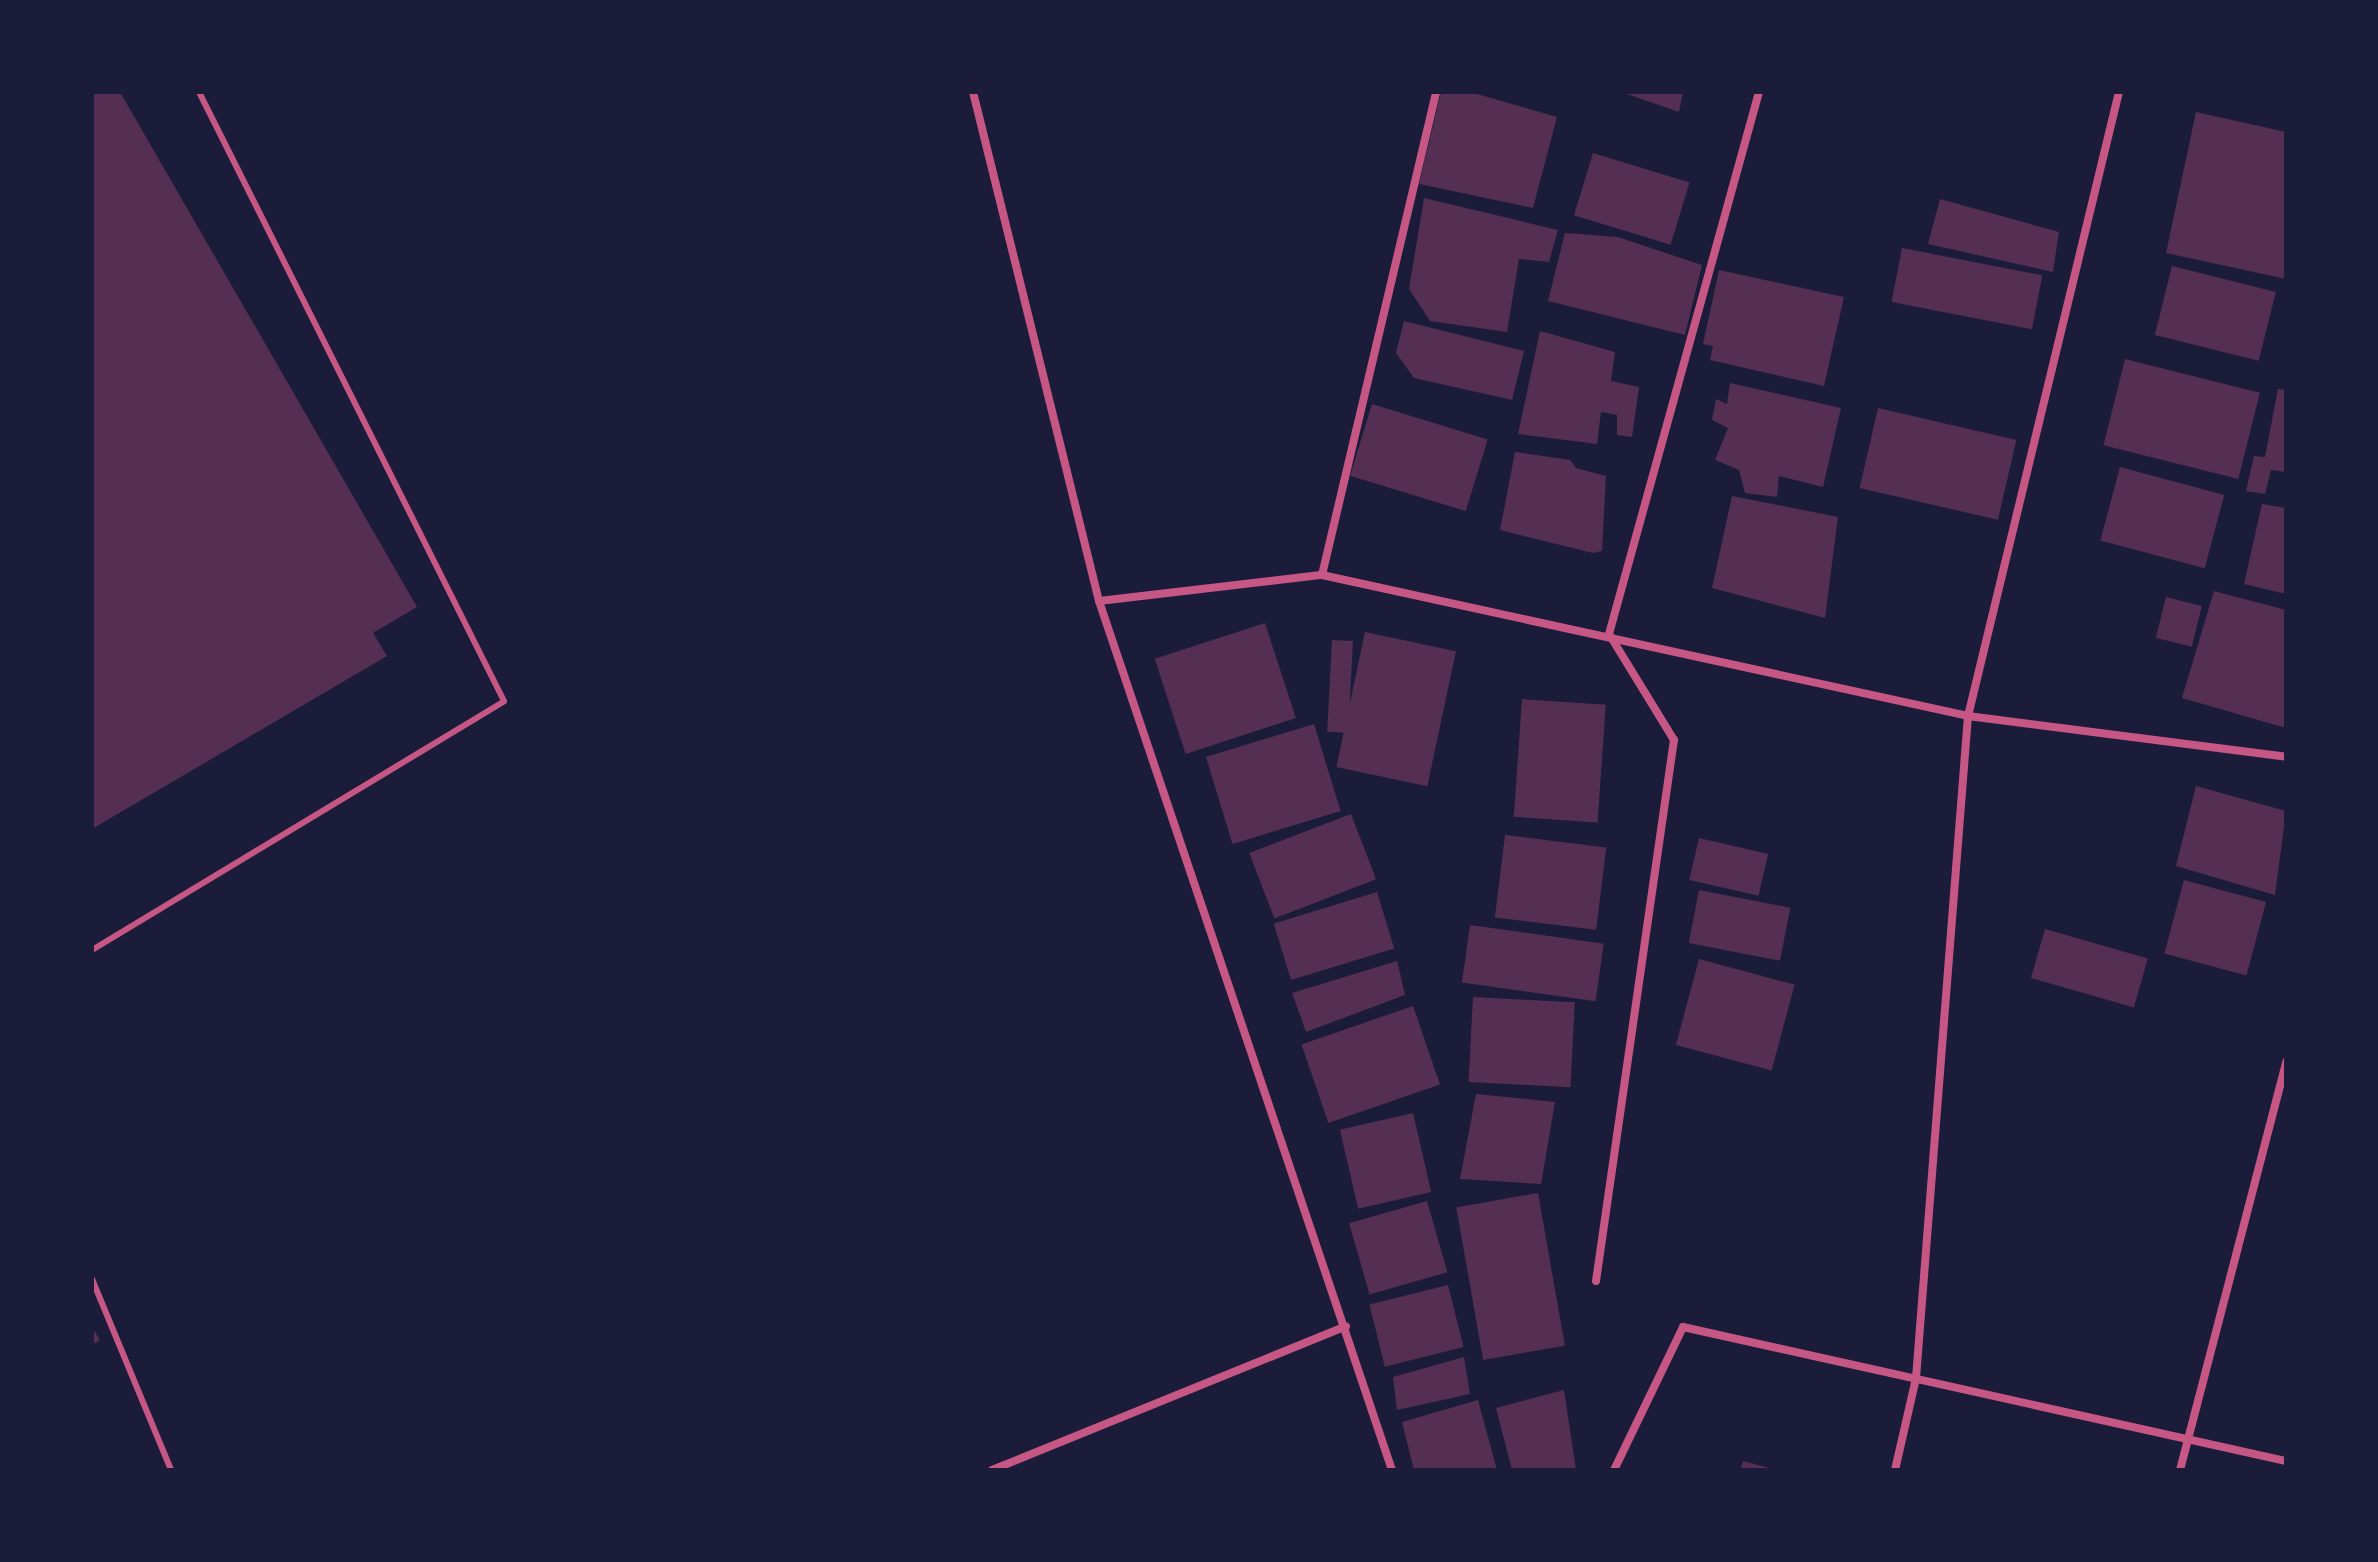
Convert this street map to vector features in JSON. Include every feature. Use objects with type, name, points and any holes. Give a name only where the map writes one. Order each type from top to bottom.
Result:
[{"type":"street","points":[[973,92],[1099,601],[1346,1326],[1392,1470]]},
{"type":"street","points":[[1322,575],[1436,92]]},
{"type":"street","points":[[1596,1281],[1674,740],[1609,634],[1759,92]]},
{"type":"street","points":[[1895,1470],[1916,1378],[1968,716],[2119,92]]},
{"type":"street","points":[[1099,601],[1322,575],[1609,634],[1968,716],[2286,757]]},
{"type":"street","points":[[2180,1470],[2286,1062]]},
{"type":"street","points":[[992,1470],[1346,1326]]},
{"type":"street","points":[[1614,1470],[1683,1327],[2286,1461]]},
{"type":"lane","points":[[92,950],[504,701],[199,92]]},
{"type":"lane","points":[[92,1279],[171,1470]]},
{"type":"building","points":[[92,92],[120,92],[417,607],[373,633],[387,656],[92,829]]},
{"type":"building","points":[[1441,92],[1470,92],[1557,117],[1533,208],[1419,184]]},
{"type":"building","points":[[1621,92],[1683,92],[1679,112]]},
{"type":"building","points":[[2196,112],[2286,132],[2286,279],[2166,253]]},
{"type":"building","points":[[1593,153],[1690,183],[1671,245],[1574,215]]},
{"type":"building","points":[[1424,198],[1558,230],[1549,262],[1519,259],[1507,332],[1430,321],[1409,289]]},
{"type":"building","points":[[1940,199],[2059,232],[2053,272],[1928,244]]},
{"type":"building","points":[[1565,233],[1618,237],[1702,265],[1685,335],[1548,301]]},
{"type":"building","points":[[1902,248],[2042,275],[2032,329],[1892,302]]},
{"type":"building","points":[[2172,266],[2276,292],[2259,361],[2155,335]]},
{"type":"building","points":[[1719,270],[1844,297],[1824,386],[1710,360],[1713,346],[1703,344]]},
{"type":"building","points":[[1404,321],[1524,351],[1512,400],[1414,378],[1396,353]]},
{"type":"building","points":[[1540,331],[1615,352],[1611,381],[1639,387],[1632,437],[1617,435],[1617,415],[1601,412],[1597,444],[1518,434]]},
{"type":"building","points":[[2125,359],[2260,393],[2238,479],[2103,445]]},
{"type":"building","points":[[1730,383],[1841,408],[1823,487],[1779,476],[1777,497],[1745,493],[1739,470],[1715,460],[1728,428],[1712,420],[1716,399],[1727,404]]},
{"type":"building","points":[[2278,389],[2286,390],[2286,472],[2271,470],[2265,494],[2246,491],[2254,456],[2265,457]]},
{"type":"building","points":[[1372,404],[1488,439],[1466,511],[1350,476]]},
{"type":"building","points":[[1878,408],[2016,440],[1998,520],[1860,488]]},
{"type":"building","points":[[1515,452],[1570,460],[1576,468],[1606,476],[1602,551],[1593,553],[1500,530]]},
{"type":"building","points":[[2120,467],[2224,495],[2205,568],[2100,540]]},
{"type":"building","points":[[1732,496],[1838,517],[1825,618],[1712,588]]},
{"type":"building","points":[[2262,504],[2286,508],[2286,594],[2244,584]]},
{"type":"building","points":[[2214,591],[2286,610],[2286,728],[2182,698]]},
{"type":"building","points":[[2166,597],[2202,606],[2192,647],[2156,638]]},
{"type":"building","points":[[1265,623],[1296,718],[1186,754],[1155,659]]},
{"type":"building","points":[[1365,632],[1456,651],[1427,786],[1336,767]]},
{"type":"building","points":[[1332,640],[1353,641],[1348,733],[1327,732]]},
{"type":"building","points":[[1522,699],[1606,705],[1598,823],[1514,817]]},
{"type":"building","points":[[1314,724],[1341,811],[1233,844],[1206,757]]},
{"type":"building","points":[[2196,786],[2286,811],[2275,895],[2176,866]]},
{"type":"building","points":[[1351,814],[1376,879],[1274,918],[1249,853]]},
{"type":"building","points":[[1505,835],[1606,847],[1596,930],[1495,917]]},
{"type":"building","points":[[1699,838],[1768,854],[1759,896],[1689,880]]},
{"type":"building","points":[[2184,880],[2266,902],[2246,975],[2164,953]]},
{"type":"building","points":[[1699,890],[1790,908],[1780,961],[1689,943]]},
{"type":"building","points":[[1377,892],[1394,948],[1291,980],[1274,924]]},
{"type":"building","points":[[1470,925],[1604,944],[1596,1001],[1462,982]]},
{"type":"building","points":[[2045,929],[2148,958],[2134,1008],[2031,978]]},
{"type":"building","points":[[1699,959],[1795,985],[1772,1071],[1676,1045]]},
{"type":"building","points":[[1397,961],[1405,995],[1306,1032],[1292,993]]},
{"type":"building","points":[[1473,997],[1575,1002],[1570,1087],[1469,1082]]},
{"type":"building","points":[[1413,1006],[1440,1084],[1328,1123],[1301,1044]]},
{"type":"building","points":[[1476,1094],[1555,1102],[1541,1184],[1460,1179]]},
{"type":"building","points":[[1413,1113],[1431,1192],[1358,1209],[1340,1130]]},
{"type":"building","points":[[1538,1193],[1565,1346],[1483,1360],[1456,1207]]},
{"type":"building","points":[[1427,1201],[1447,1272],[1370,1294],[1349,1223]]},
{"type":"building","points":[[1448,1285],[1463,1347],[1385,1367],[1369,1305]]},
{"type":"building","points":[[92,1327],[100,1340],[92,1345]]},
{"type":"building","points":[[1464,1357],[1470,1394],[1397,1410],[1393,1377]]},
{"type":"building","points":[[1564,1390],[1576,1470],[1512,1470],[1496,1408]]},
{"type":"building","points":[[1478,1400],[1497,1470],[1414,1470],[1402,1422]]},
{"type":"building","points":[[1743,1461],[1773,1469],[1773,1470],[1740,1470]]}]
